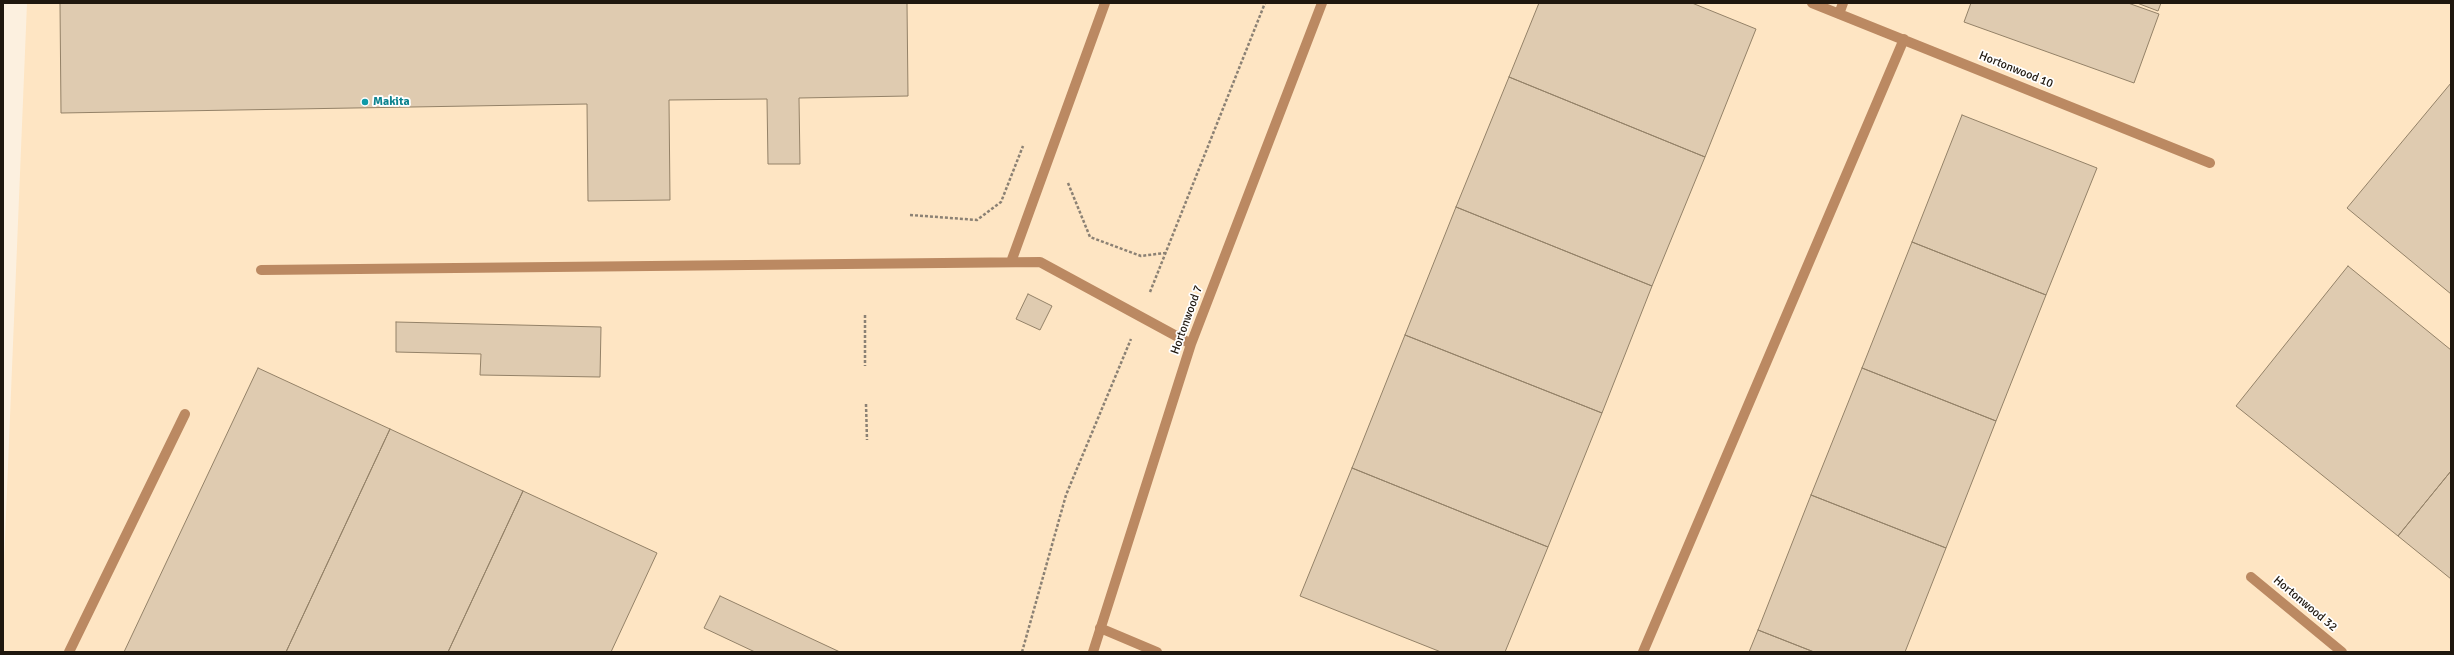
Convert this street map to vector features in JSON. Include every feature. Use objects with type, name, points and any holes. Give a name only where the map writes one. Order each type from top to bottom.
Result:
[{"type":"street","points":[[1010,262],[1105,3]]},
{"type":"street","name":"Hortonwood 7","points":[[1093,652],[1191,344],[1322,3]]},
{"type":"street","name":"Hortonwood 10","points":[[1812,3],[2210,163]]},
{"type":"street","points":[[1839,14],[1843,3]]},
{"type":"street","points":[[1643,652],[1904,39]]},
{"type":"street","points":[[261,270],[1040,262],[1191,344]]},
{"type":"street","points":[[69,652],[185,414]]},
{"type":"street","name":"Hortonwood 32","points":[[2251,577],[2342,652]]},
{"type":"street","points":[[1100,628],[1157,652]]},
{"type":"path","points":[[910,216],[978,220],[1001,202],[1024,144]]},
{"type":"path","points":[[1066,180],[1090,237],[1141,256],[1166,253]]},
{"type":"path","points":[[865,315],[865,366]]},
{"type":"path","points":[[866,404],[867,440]]},
{"type":"shaded area","points":[[27,3],[2451,3],[2451,652],[3,652],[3,587]]},
{"type":"building","name":"Makita","points":[[60,3],[907,3],[908,96],[799,98],[800,164],[768,164],[767,99],[669,100],[670,200],[588,201],[587,104],[61,113]]},
{"type":"building","points":[[1539,3],[1692,3],[1756,29],[1705,157],[1509,77]]},
{"type":"building","points":[[1971,3],[2128,3],[2159,14],[2134,83],[1964,22]]},
{"type":"building","points":[[2137,3],[2161,3],[2158,11]]},
{"type":"building","points":[[1509,77],[1705,157],[1652,286],[1456,207]]},
{"type":"building","points":[[2451,83],[2451,294],[2347,208]]},
{"type":"building","points":[[1962,115],[2097,168],[2046,295],[1912,242]]},
{"type":"building","points":[[1456,207],[1652,286],[1602,413],[1405,335]]},
{"type":"building","points":[[1912,242],[2046,295],[1996,421],[1862,368]]},
{"type":"building","points":[[2348,266],[2451,350],[2451,471],[2398,536],[2236,406]]},
{"type":"building","points":[[1028,294],[1052,306],[1040,330],[1016,319]]},
{"type":"building","points":[[396,322],[601,327],[600,377],[480,375],[481,354],[396,352]]},
{"type":"building","points":[[1405,335],[1602,413],[1548,547],[1352,468]]},
{"type":"building","points":[[258,368],[390,429],[286,652],[124,652]]},
{"type":"building","points":[[1862,368],[1996,421],[1946,548],[1811,495]]},
{"type":"building","points":[[390,429],[523,491],[448,652],[286,652]]},
{"type":"building","points":[[1352,468],[1548,547],[1505,652],[1441,652],[1300,596]]},
{"type":"building","points":[[2451,471],[2451,579],[2398,536]]},
{"type":"building","points":[[523,491],[657,553],[611,652],[448,652]]},
{"type":"building","points":[[1811,495],[1946,548],[1905,652],[1814,652],[1758,630]]},
{"type":"building","points":[[720,596],[840,652],[755,652],[704,628]]},
{"type":"building","points":[[1758,630],[1814,652],[1749,652]]},
{"type":"place","name":"Makita","points":[[365,102]]}]
